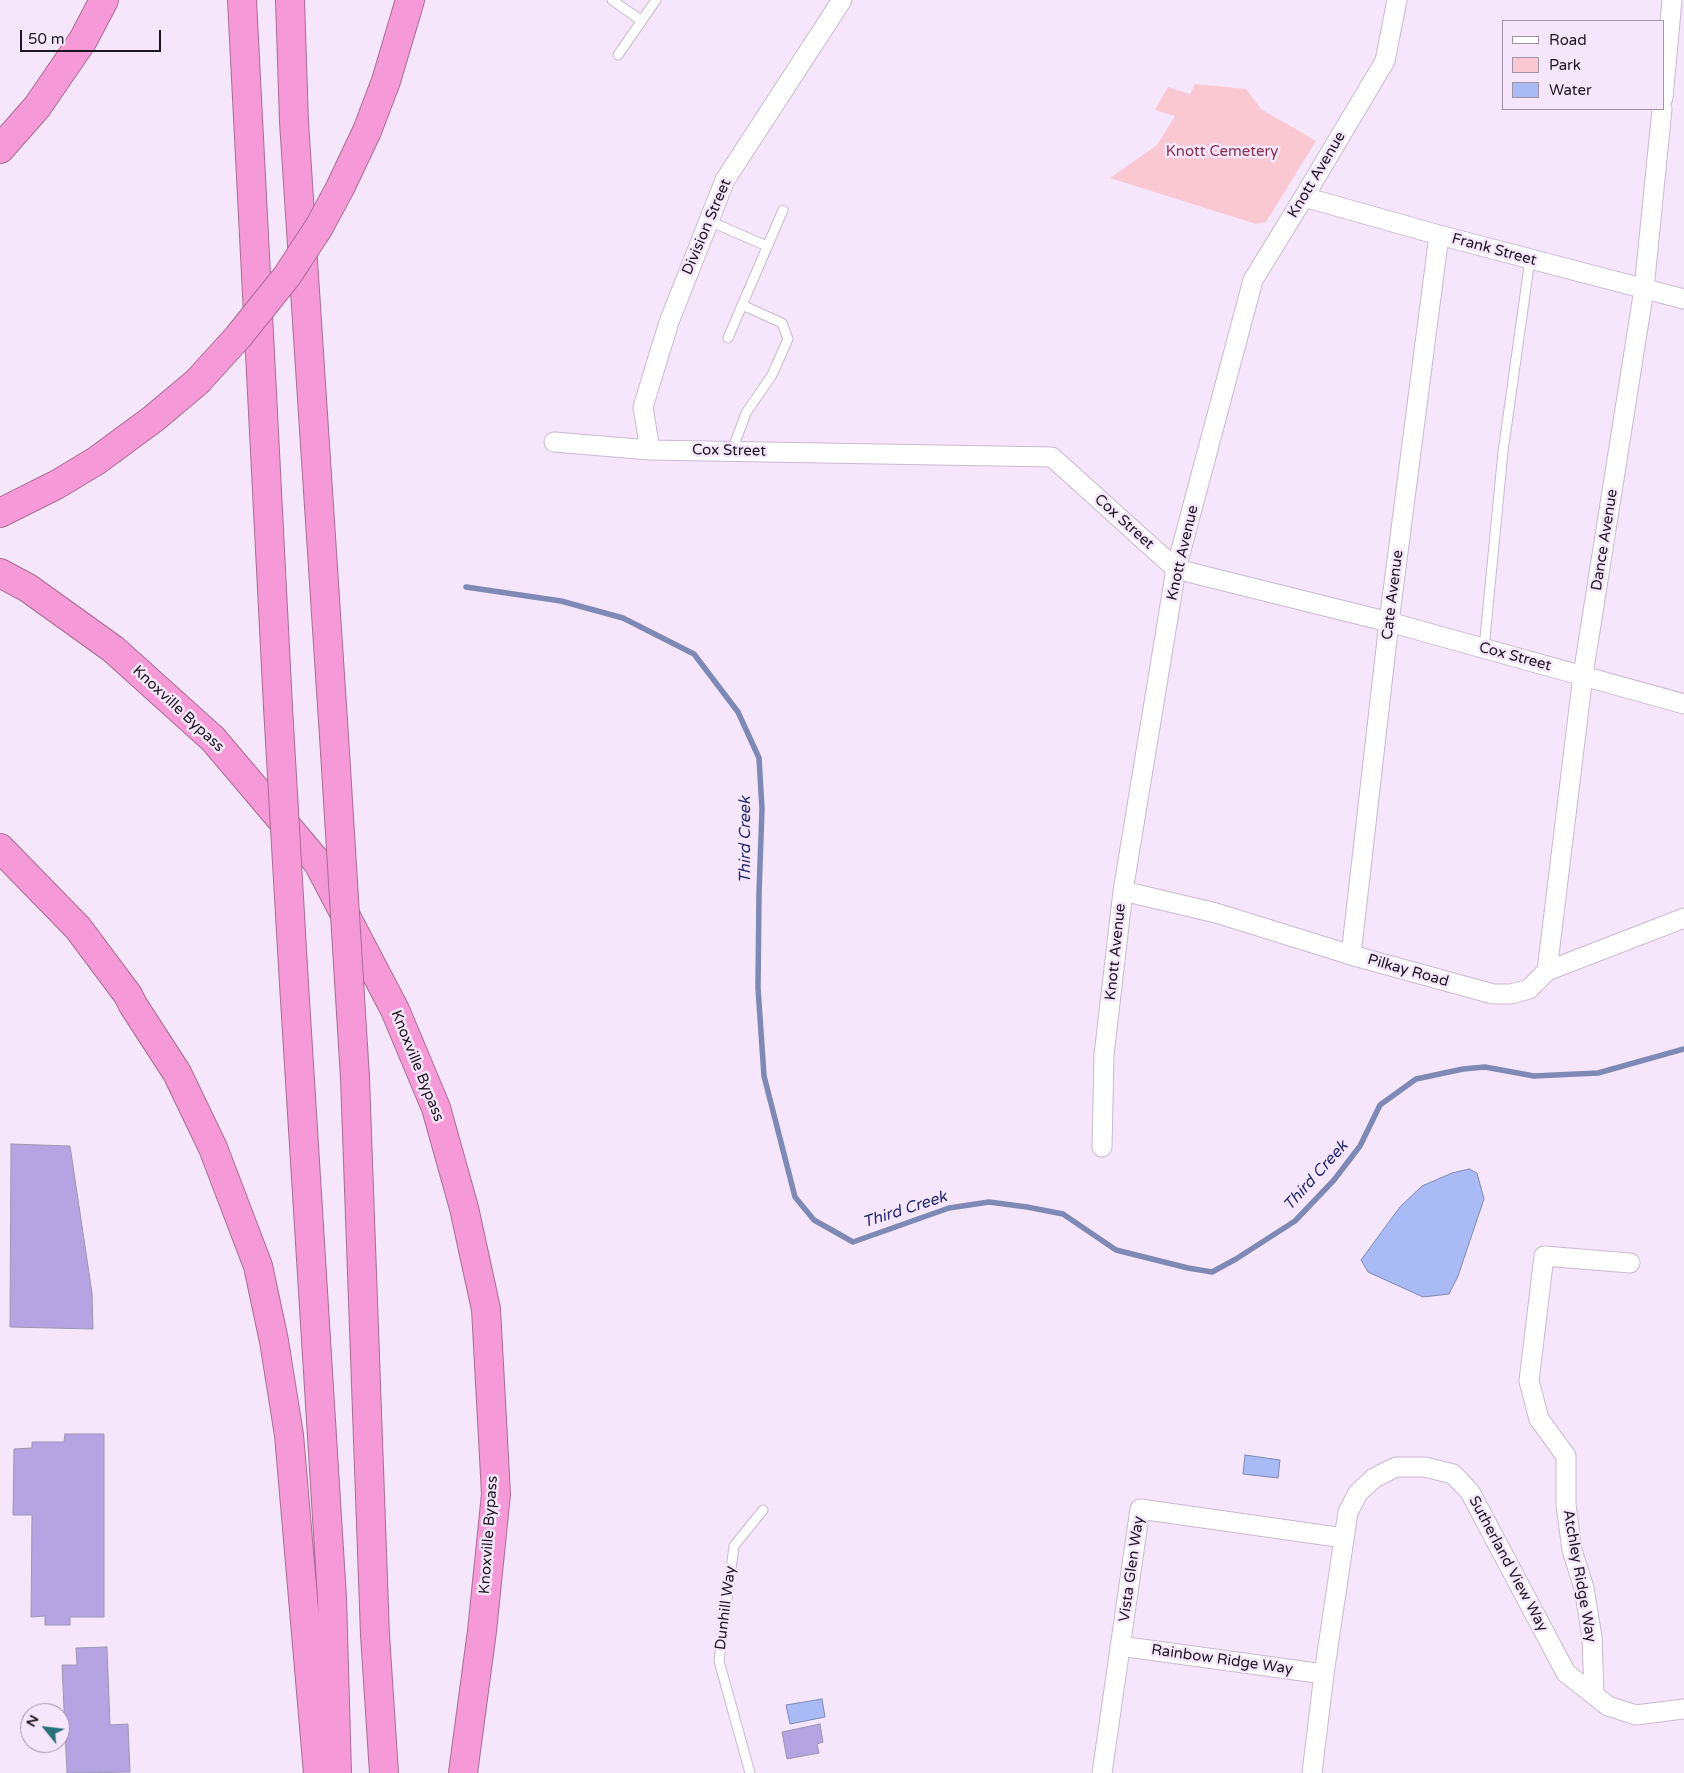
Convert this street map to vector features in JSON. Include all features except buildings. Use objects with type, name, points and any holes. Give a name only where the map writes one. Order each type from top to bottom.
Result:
[{"type":"highway","points":[[0,149],[37,107],[83,40],[104,0]]},
{"type":"highway","points":[[242,0],[278,708],[332,1598],[337,1773]]},
{"type":"highway","points":[[290,0],[294,122],[355,1078],[375,1634],[384,1773]]},
{"type":"highway","points":[[0,513],[56,485],[123,442],[153,419],[197,382],[238,337],[287,276],[319,227],[367,131],[386,81],[410,0]]},
{"type":"highway","name":"Knoxville Bypass","points":[[0,573],[28,588],[113,649],[214,739],[318,863],[394,1010],[436,1108],[464,1208],[486,1310],[496,1494],[482,1631],[463,1773]]},
{"type":"highway","points":[[0,848],[78,928],[128,995],[177,1073],[213,1148],[258,1266],[274,1341],[289,1435],[318,1773]]},
{"type":"street","name":"Division Street","points":[[650,450],[643,407],[669,322],[725,180],[842,0]]},
{"type":"street","name":"Knott Avenue","points":[[1102,1147],[1104,1055],[1123,891],[1176,569],[1253,280],[1385,61],[1397,0]]},
{"type":"street","points":[[1664,87],[1672,0]]},
{"type":"street","name":"Dance Avenue","points":[[1547,971],[1583,675],[1644,289],[1662,110]]},
{"type":"street","name":"Frank Street","points":[[1304,197],[1684,300]]},
{"type":"street","name":"Cate Avenue","points":[[1351,954],[1390,622],[1439,235]]},
{"type":"street","name":"Cox Street","points":[[554,442],[650,450],[1052,457],[1176,569],[1390,622],[1684,704]]},
{"type":"street","name":"Pilkay Road","points":[[1123,891],[1216,913],[1493,994],[1512,994],[1529,989],[1547,971],[1684,918]]},
{"type":"street","name":"Atchley Ridge Way","points":[[1594,1694],[1592,1637],[1584,1588],[1572,1550],[1566,1504],[1566,1456],[1539,1419],[1529,1381],[1544,1256],[1630,1263]]},
{"type":"street","name":"Sutherland View Way","points":[[1312,1773],[1324,1674],[1348,1512],[1358,1493],[1374,1478],[1396,1467],[1425,1466],[1453,1474],[1470,1492],[1566,1673],[1608,1706],[1636,1715],[1684,1709]]},
{"type":"street","name":"Vista Glen Way","points":[[1102,1773],[1140,1508],[1344,1538]]},
{"type":"street","name":"Rainbow Ridge Way","points":[[1120,1646],[1324,1674]]},
{"type":"lane","points":[[612,0],[642,21]]},
{"type":"lane","points":[[618,55],[656,0]]},
{"type":"lane","points":[[728,338],[783,210]]},
{"type":"lane","points":[[709,221],[767,246]]},
{"type":"lane","points":[[1484,648],[1503,452],[1530,259]]},
{"type":"lane","points":[[732,451],[746,413],[772,375],[788,339],[782,323],[742,306]]},
{"type":"lane","name":"Dunhill Way","points":[[750,1773],[719,1661],[734,1546],[763,1510]]},
{"type":"green space","name":"Knott Cemetery","points":[[1195,84],[1246,89],[1261,109],[1316,141],[1266,222],[1256,224],[1110,178],[1157,145],[1175,116],[1155,110],[1168,87],[1190,94]]},
{"type":"water","points":[[1469,1169],[1477,1173],[1484,1199],[1458,1276],[1449,1294],[1423,1297],[1368,1272],[1361,1260],[1400,1207],[1422,1186],[1452,1173]]},
{"type":"water","points":[[1245,1455],[1280,1460],[1278,1478],[1243,1474]]},
{"type":"water","points":[[822,1699],[825,1717],[790,1724],[786,1705]]},
{"type":"waterway","name":"Third Creek","points":[[466,587],[561,601],[623,618],[694,654],[738,712],[759,758],[762,809],[758,988],[764,1076],[795,1197],[814,1220],[853,1242],[949,1208],[989,1202],[1063,1214],[1116,1250],[1212,1272],[1295,1221],[1334,1180],[1360,1146],[1380,1105],[1416,1079],[1463,1069],[1485,1067],[1534,1076],[1598,1073],[1684,1049]]}]
